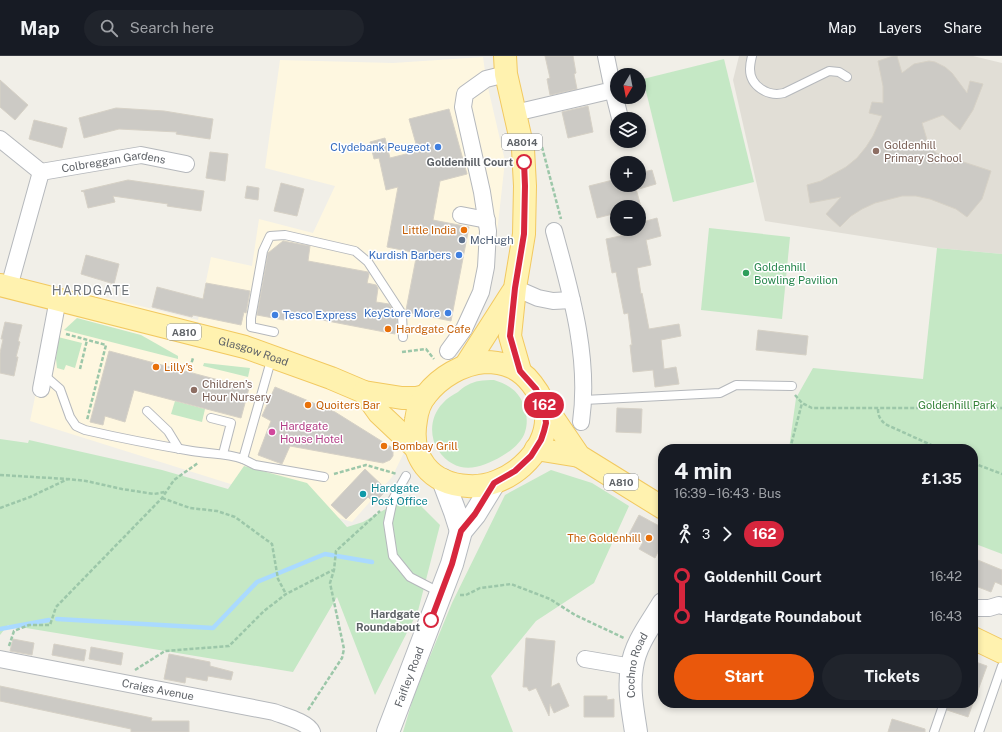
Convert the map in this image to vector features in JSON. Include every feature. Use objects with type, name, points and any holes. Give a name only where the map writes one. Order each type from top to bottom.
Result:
[{"type":"main road","name":"A8014","points":[[506,65],[523,150],[525,186],[524,234],[515,288],[510,336],[520,371]]},
{"type":"main road","name":"Glasgow Road","points":[[5,286],[58,299],[248,337],[273,357],[331,378],[364,392],[402,398],[417,398],[425,396]]},
{"type":"main road","name":"A8014","points":[[466,365],[515,288]]},
{"type":"main road","name":"A810","points":[[544,406],[546,414],[544,431],[536,449],[525,463],[515,471],[494,483],[480,486],[458,485],[434,475],[426,469],[420,461],[415,447],[414,436],[416,415],[425,396],[449,375],[466,365],[495,362],[520,371],[536,389],[544,406],[579,456]]},
{"type":"main road","name":"A810","points":[[364,392],[379,413],[415,447]]},
{"type":"main road","name":"A810","points":[[536,449],[579,456],[658,505]]},
{"type":"main road","points":[[978,640],[1002,652]]},
{"type":"street","points":[[606,56],[610,75]]},
{"type":"street","points":[[448,351],[464,329],[482,292],[486,267],[488,231],[482,192],[463,107],[465,94],[506,65]]},
{"type":"street","points":[[515,113],[610,91]]},
{"type":"street","points":[[0,138],[41,172],[5,286]]},
{"type":"street","name":"Colbreggan Gardens","points":[[41,172],[141,155],[186,164]]},
{"type":"street","points":[[461,215],[486,220]]},
{"type":"street","points":[[558,227],[581,347],[584,400],[581,422]]},
{"type":"street","points":[[515,288],[545,300],[572,300]]},
{"type":"street","points":[[42,382],[58,299]]},
{"type":"street","points":[[443,480],[461,531]]},
{"type":"street","name":"Faifley Road","points":[[388,732],[452,564],[461,531],[475,514],[494,483]]},
{"type":"street","points":[[978,608],[989,608],[999,605],[1002,606]]},
{"type":"street","name":"Cochno Road","points":[[636,732],[632,702],[632,667],[639,646],[658,613]]},
{"type":"street","points":[[585,659],[632,667]]},
{"type":"street","name":"Craigs Avenue","points":[[3,660],[274,712],[306,727]]},
{"type":"lane","points":[[752,56],[750,74],[763,91],[771,94],[778,95],[784,93],[828,72],[839,72],[847,77]]},
{"type":"lane","points":[[274,332],[248,337],[255,286],[263,251],[270,236],[285,235],[355,251],[368,262],[402,314],[403,337]]},
{"type":"lane","points":[[243,459],[273,357]]},
{"type":"lane","points":[[42,382],[60,389],[70,416],[76,426],[85,430],[179,449],[210,454],[223,454],[243,459],[255,465],[324,477]]},
{"type":"lane","points":[[584,400],[720,393],[736,385],[792,386]]},
{"type":"lane","points":[[147,411],[168,431],[179,449]]},
{"type":"lane","points":[[211,418],[231,423],[223,454]]},
{"type":"lane","points":[[406,476],[393,499],[388,523],[393,556],[410,577],[441,593]]},
{"type":"lane","points":[[979,732],[1002,666]]},
{"type":"lane","points":[[934,732],[942,708]]},
{"type":"path","points":[[540,140],[558,227]]},
{"type":"path","points":[[52,331],[106,345],[85,430]]},
{"type":"path","points":[[80,368],[87,340]]},
{"type":"path","points":[[402,352],[426,349],[435,360],[439,361],[445,358],[448,351]]},
{"type":"path","points":[[190,368],[193,358]]},
{"type":"path","points":[[792,386],[796,398],[812,408],[1002,408]]},
{"type":"path","points":[[791,444],[802,403]]},
{"type":"path","points":[[878,409],[878,415],[885,424],[929,444]]},
{"type":"path","points":[[3,660],[14,631],[29,625],[50,625],[56,607],[162,498],[174,480],[210,454]]},
{"type":"path","points":[[324,477],[366,465],[406,476]]},
{"type":"path","points":[[978,465],[1002,474]]},
{"type":"path","points":[[0,476],[74,480]]},
{"type":"path","points":[[0,508],[30,497],[68,479],[154,494],[165,492]]},
{"type":"path","points":[[162,498],[190,508],[217,511],[235,517],[272,544],[278,579],[286,594]]},
{"type":"path","points":[[306,727],[342,658],[344,649],[330,583],[334,570],[336,551],[393,499]]},
{"type":"path","points":[[125,684],[127,676],[165,651],[229,646],[264,611],[286,594],[334,570]]},
{"type":"path","points":[[441,593],[466,595],[480,588],[511,584],[550,599],[575,614],[639,646]]},
{"type":"shaded area","name":"Goldenhill Primary School","points":[[739,56],[973,56],[1002,63],[1002,254],[937,248],[765,221],[733,80]]},
{"type":"shaded area","points":[[483,57],[486,79],[505,161],[491,287],[468,339],[451,357],[392,477],[352,522],[30,421],[58,286],[198,320],[211,257],[252,266],[259,219],[313,233],[335,186],[265,168],[280,60],[393,63]]},
{"type":"green space","points":[[724,59],[754,182],[673,202],[646,91],[646,78]]},
{"type":"green space","name":"Goldenhill Bowling Pavilion","points":[[709,228],[790,237],[782,319],[701,310]]},
{"type":"green space","name":"Goldenhill Park","points":[[937,248],[1002,254],[1002,554],[978,545],[978,444],[790,444],[796,398],[813,368],[923,379]]},
{"type":"green space","points":[[77,318],[141,335],[178,356],[178,359],[64,330]]},
{"type":"green space","points":[[58,337],[82,343],[75,368],[66,365],[64,370],[57,368],[56,359]]},
{"type":"green space","points":[[204,363],[250,368],[248,377],[203,366]]},
{"type":"green space","points":[[494,380],[511,388],[516,392],[522,402],[525,408],[527,420],[524,436],[509,452],[494,461],[477,467],[468,468],[452,464],[438,450],[433,439],[432,426],[435,414],[446,400],[465,387],[476,382]]},
{"type":"green space","points":[[175,401],[205,409],[202,422],[171,414]]},
{"type":"green space","points":[[0,439],[28,443],[29,440],[162,470],[228,489],[244,466],[307,483],[347,527],[363,522],[410,495],[440,525],[418,611],[375,695],[337,597],[293,672],[8,625],[0,635]]},
{"type":"green space","points":[[551,470],[592,483],[629,506],[594,583],[536,621],[491,676],[513,732],[403,732],[414,695],[452,603],[505,495]]},
{"type":"building","points":[[545,56],[573,56],[577,89],[550,95],[547,79],[550,78]]},
{"type":"building","points":[[897,56],[902,73],[914,64],[929,61],[945,67],[952,73],[967,93],[970,81],[983,84],[973,110],[960,130],[943,115],[922,123],[928,143],[936,153],[991,171],[982,199],[967,217],[956,209],[930,199],[916,196],[902,196],[875,203],[862,209],[851,216],[840,227],[826,214],[841,197],[810,203],[807,185],[821,181],[846,167],[857,158],[866,147],[882,116],[869,113],[872,102],[883,103],[883,86],[878,61]]},
{"type":"building","points":[[0,80],[28,105],[15,120],[0,107]]},
{"type":"building","points":[[588,106],[593,132],[568,138],[562,112]]},
{"type":"building","points":[[116,108],[164,111],[213,119],[210,139],[176,134],[177,132],[119,129],[84,138],[79,118]]},
{"type":"building","points":[[449,109],[467,174],[440,181],[433,220],[469,227],[451,321],[407,312],[406,310],[417,253],[387,247],[398,187],[386,190],[379,158],[374,159],[370,142],[385,138],[390,158],[418,151],[409,119]]},
{"type":"building","points":[[34,120],[67,128],[62,148],[29,139]]},
{"type":"building","points":[[210,152],[228,154],[225,181],[206,178]]},
{"type":"building","points":[[652,170],[656,184],[646,187],[646,171]]},
{"type":"building","points":[[128,180],[204,191],[201,211],[167,206],[168,204],[113,196],[115,202],[88,208],[84,192],[81,191]]},
{"type":"building","points":[[610,181],[610,192],[637,192],[639,200],[610,200],[610,215],[597,218],[589,186]]},
{"type":"building","points":[[281,183],[304,189],[297,216],[274,211]]},
{"type":"building","points":[[247,186],[259,188],[258,200],[245,198]]},
{"type":"building","points":[[657,218],[661,236],[646,240],[651,265],[637,268],[641,294],[642,293],[649,329],[679,324],[681,336],[661,340],[664,369],[676,367],[679,384],[655,387],[653,370],[633,372],[630,345],[632,345],[628,313],[624,314],[616,272],[612,273],[606,239],[620,236],[646,236],[646,221]]},
{"type":"building","points":[[283,241],[310,246],[308,261],[368,272],[367,283],[376,285],[378,288],[376,302],[389,304],[397,316],[395,334],[286,313],[284,320],[257,315],[268,253]]},
{"type":"building","points":[[86,255],[119,264],[114,284],[81,274]]},
{"type":"building","points":[[206,283],[250,291],[246,313],[244,312],[241,325],[193,315],[192,317],[152,307],[157,287],[203,299]]},
{"type":"building","points":[[5,322],[22,325],[18,341],[20,342],[16,357],[18,357],[14,376],[0,373],[0,353],[3,339],[1,339]]},
{"type":"building","points":[[758,330],[808,336],[806,355],[756,350]]},
{"type":"building","points":[[109,351],[249,388],[241,418],[134,390],[125,422],[105,416],[103,425],[90,422]]},
{"type":"building","points":[[275,387],[335,412],[391,447],[393,450],[393,456],[390,460],[383,463],[290,446],[282,464],[258,455],[271,421],[262,416]]},
{"type":"building","points":[[617,408],[642,409],[641,433],[616,432]]},
{"type":"building","name":"Hardgate Post Office","points":[[365,469],[387,490],[374,503],[368,497],[346,519],[331,505]]},
{"type":"building","name":"The Goldenhill","points":[[639,515],[658,525],[658,552],[655,558],[639,549],[643,542],[629,534]]},
{"type":"building","points":[[978,560],[1002,570],[1002,585],[995,582],[991,592],[978,587]]},
{"type":"building","points":[[526,638],[555,641],[551,687],[559,683],[569,706],[554,713],[550,704],[549,716],[536,688],[529,691],[527,687],[523,687]]},
{"type":"building","points":[[13,639],[34,643],[32,655],[10,651]]},
{"type":"building","points":[[54,644],[86,650],[84,661],[52,655]]},
{"type":"building","points":[[91,647],[123,653],[121,665],[89,659]]},
{"type":"building","points":[[169,654],[210,662],[210,666],[233,672],[231,680],[208,676],[207,681],[186,677],[185,683],[164,679]]},
{"type":"building","points":[[978,663],[987,666],[978,690]]},
{"type":"building","points":[[0,686],[152,718],[151,721],[189,721],[189,732],[131,732],[131,729],[0,701]]},
{"type":"building","points":[[584,696],[607,696],[607,700],[614,699],[614,717],[584,717]]},
{"type":"building","points":[[948,708],[971,708],[968,717],[947,710]]},
{"type":"building","points":[[892,719],[925,729],[925,732],[888,732]]},
{"type":"waterway","points":[[57,619],[213,628],[257,582],[325,554],[372,562]]},
{"type":"waterway","points":[[0,629],[49,620]]},
{"type":"bus line","name":"162","points":[[431,620],[452,564],[461,531],[475,514],[494,483],[515,471],[531,456],[541,440],[546,423],[546,414],[541,397],[529,379],[520,371],[510,336],[515,288],[524,234],[524,162]]},
{"type":"place","name":"Clydebank Peugeot","points":[[438,147]]},
{"type":"place","name":"Goldenhill Primary School","points":[[876,151]]},
{"type":"place","name":"Goldenhill Court","points":[[524,162]]},
{"type":"place","name":"Little India","points":[[464,230]]},
{"type":"place","name":"McHugh","points":[[462,240]]},
{"type":"place","name":"Kurdish Barbers","points":[[459,255]]},
{"type":"place","name":"Goldenhill Bowling Pavilion","points":[[746,273]]},
{"type":"place","name":"KeyStore More","points":[[448,313]]},
{"type":"place","name":"Tesco Express","points":[[275,315]]},
{"type":"place","name":"Hardgate Cafe","points":[[388,329]]},
{"type":"place","name":"Lilly's","points":[[156,367]]},
{"type":"place","name":"Children’s Hour Nursery","points":[[194,390]]},
{"type":"place","name":"Quoiters Bar","points":[[308,405]]},
{"type":"place","name":"Hardgate House Hotel","points":[[272,432]]},
{"type":"place","name":"Bombay Grill","points":[[384,446]]},
{"type":"place","name":"Hardgate Post Office","points":[[363,494]]},
{"type":"place","name":"The Goldenhill","points":[[649,538]]},
{"type":"place","name":"Hardgate Roundabout","points":[[431,620]]},
{"type":"district","name":"HARDGATE","points":[[91,290]]}]
